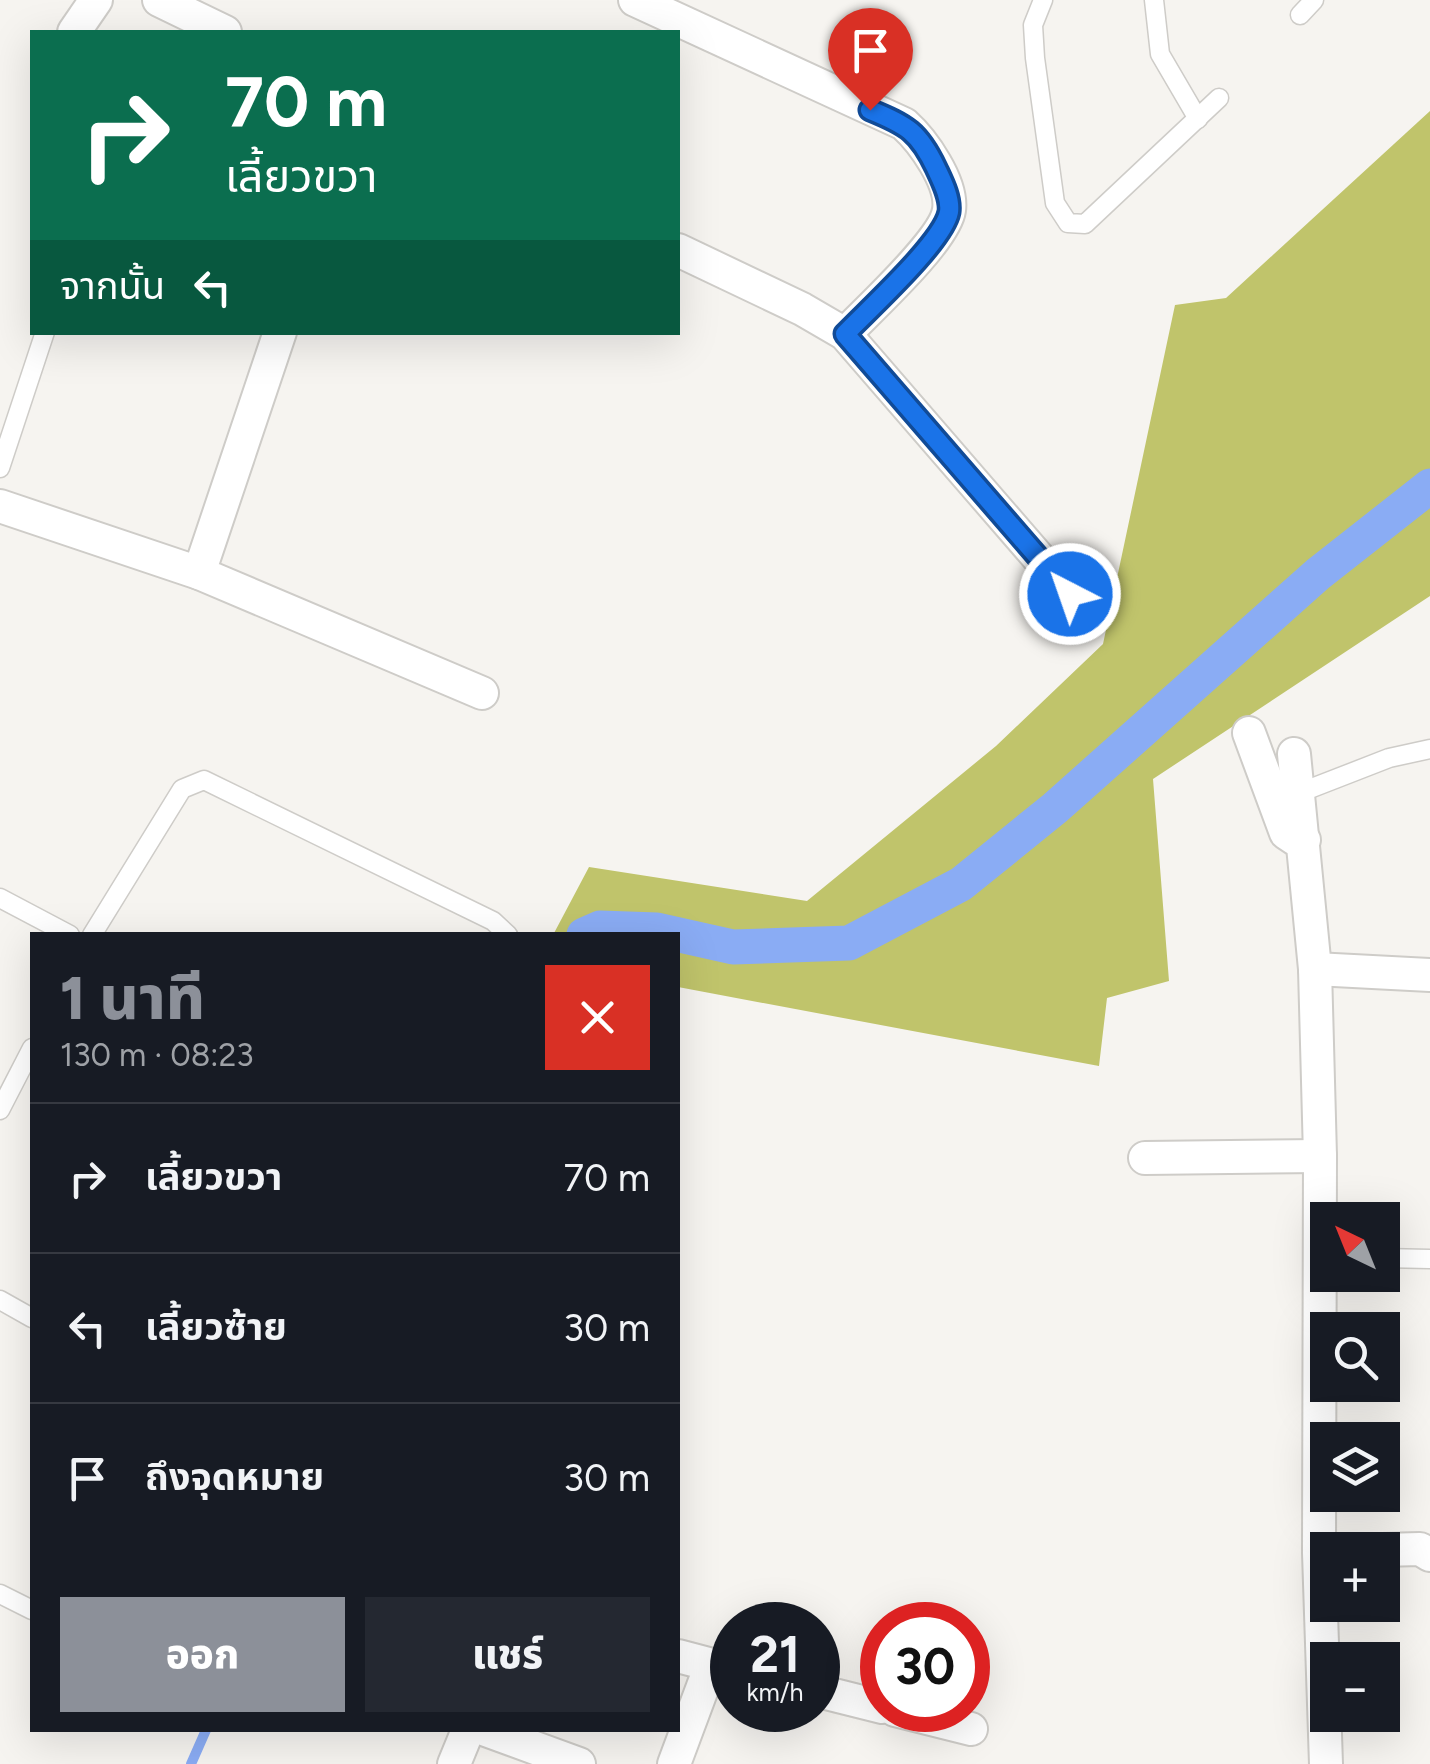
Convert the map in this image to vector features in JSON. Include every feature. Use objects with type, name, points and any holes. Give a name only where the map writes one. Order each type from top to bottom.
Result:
[{"type":"street","points":[[75,30],[96,0]]},
{"type":"street","points":[[159,0],[222,30]]},
{"type":"street","points":[[635,0],[904,124],[924,142],[950,208],[941,232],[845,334]]},
{"type":"street","points":[[680,251],[845,334],[1070,594]]},
{"type":"street","points":[[199,573],[279,335]]},
{"type":"street","points":[[0,506],[199,573],[482,693]]},
{"type":"street","points":[[1249,733],[1286,833],[1294,840],[1304,840]]},
{"type":"street","points":[[1294,754],[1315,969],[1322,1202]]},
{"type":"street","points":[[1315,969],[1430,975]]},
{"type":"street","points":[[1146,1158],[1320,1156]]},
{"type":"street","points":[[1323,1532],[1324,1292]]},
{"type":"street","points":[[1400,1550],[1420,1549],[1430,1555]]},
{"type":"street","points":[[1324,1622],[1326,1764]]},
{"type":"street","points":[[680,1657],[710,1665]]},
{"type":"street","points":[[674,1764],[710,1692]]},
{"type":"street","points":[[454,1764],[467,1732]]},
{"type":"street","points":[[491,1732],[579,1764]]},
{"type":"lane","points":[[1043,0],[1033,25],[1035,58],[1054,203],[1068,223],[1085,224],[1220,98]]},
{"type":"lane","points":[[1154,0],[1160,54],[1198,119]]},
{"type":"lane","points":[[1300,16],[1314,0]]},
{"type":"lane","points":[[0,468],[44,335]]},
{"type":"lane","points":[[1299,793],[1390,758],[1430,749]]},
{"type":"lane","points":[[94,932],[182,789],[204,780],[493,921],[505,932]]},
{"type":"lane","points":[[0,898],[64,932]]},
{"type":"lane","points":[[0,1110],[30,1052]]},
{"type":"lane","points":[[1400,1258],[1430,1259]]},
{"type":"lane","points":[[0,1300],[30,1317]]},
{"type":"lane","points":[[0,1594],[30,1609]]},
{"type":"green space","points":[[1430,111],[1430,596],[1153,779],[1169,981],[1107,998],[1099,1066],[680,987],[680,932],[555,932],[589,867],[807,901],[996,746],[1103,644],[1175,305],[1226,298]]},
{"type":"waterway","points":[[680,935],[733,947],[849,943],[961,884],[1055,808],[1318,574],[1430,486]]},
{"type":"waterway","points":[[591,932],[600,928],[666,932]]},
{"type":"waterway","points":[[191,1764],[205,1732]]},
{"type":"route","points":[[870,110],[904,124],[924,142],[950,208],[941,232],[845,334],[1070,594]]}]
